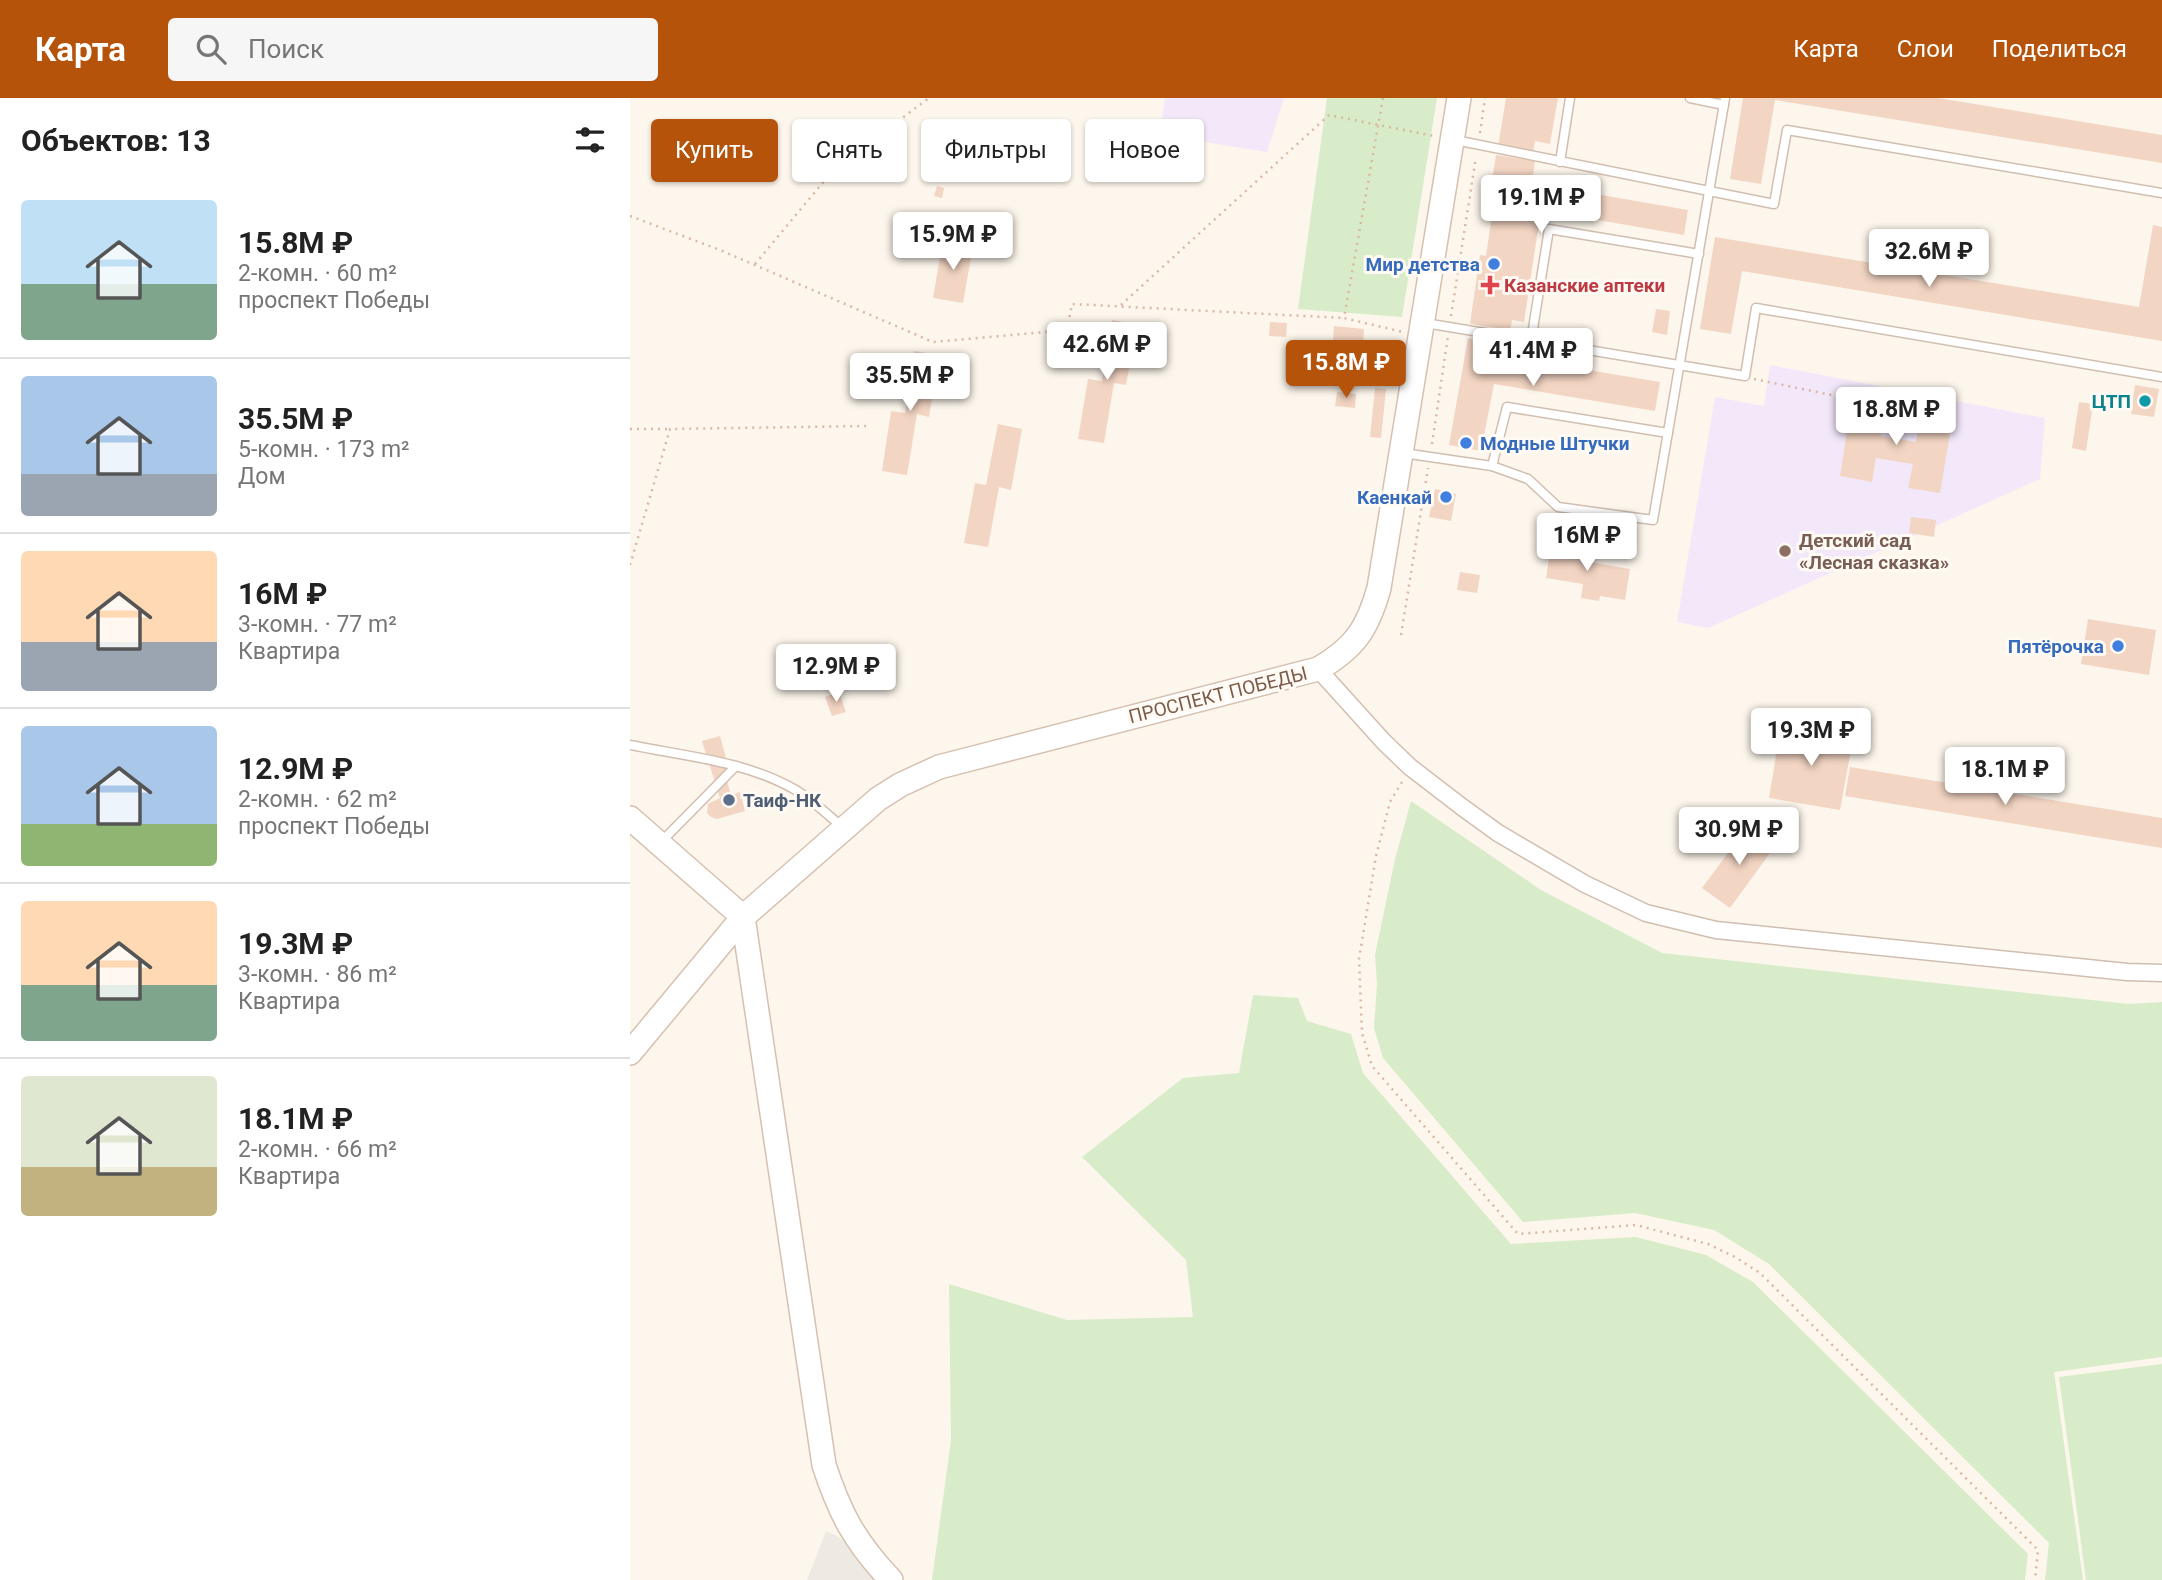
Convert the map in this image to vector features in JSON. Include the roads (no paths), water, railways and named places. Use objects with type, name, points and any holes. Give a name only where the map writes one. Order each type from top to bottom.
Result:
[{"type":"main road","name":"ПРОСПЕКТ ПОБЕДЫ","points":[[630,1053],[743,918],[878,799],[901,785],[939,767],[1318,669],[1336,659],[1358,638],[1374,610],[1380,588],[1459,98]]},
{"type":"main road","points":[[630,818],[743,918],[824,1465],[853,1535],[891,1580]]},
{"type":"street","points":[[1318,669],[1375,733],[1410,767],[1498,833],[1585,884],[1646,914],[1716,930],[2127,972],[2162,973]]},
{"type":"lane","points":[[1560,162],[1570,98]]},
{"type":"lane","points":[[1402,452],[1492,466],[1528,479],[1558,507],[1653,520],[1724,101],[1690,98]]},
{"type":"lane","points":[[1452,140],[1774,204],[1787,130],[2162,193]]},
{"type":"lane","points":[[1531,341],[1549,229],[1699,254]]},
{"type":"lane","points":[[1422,330],[1449,327],[1745,376],[1756,308],[2162,377]]},
{"type":"lane","points":[[1492,466],[1507,407],[1668,433]]},
{"type":"lane","points":[[630,745],[736,766],[792,788],[844,828]]},
{"type":"lane","points":[[659,844],[736,766]]},
{"type":"place","name":"Мир детства","points":[[1494,264]]},
{"type":"place","name":"Казанские аптеки","points":[[1490,285]]},
{"type":"place","name":"ЦТП","points":[[2145,401]]},
{"type":"place","name":"Модные Штучки","points":[[1466,443]]},
{"type":"place","name":"Каенкай","points":[[1446,497]]},
{"type":"place","name":"Детский сад «Лесная сказка»","points":[[1785,551]]},
{"type":"place","name":"Пятёрочка","points":[[2118,646]]},
{"type":"place","name":"Таиф-НК","points":[[729,800]]}]
